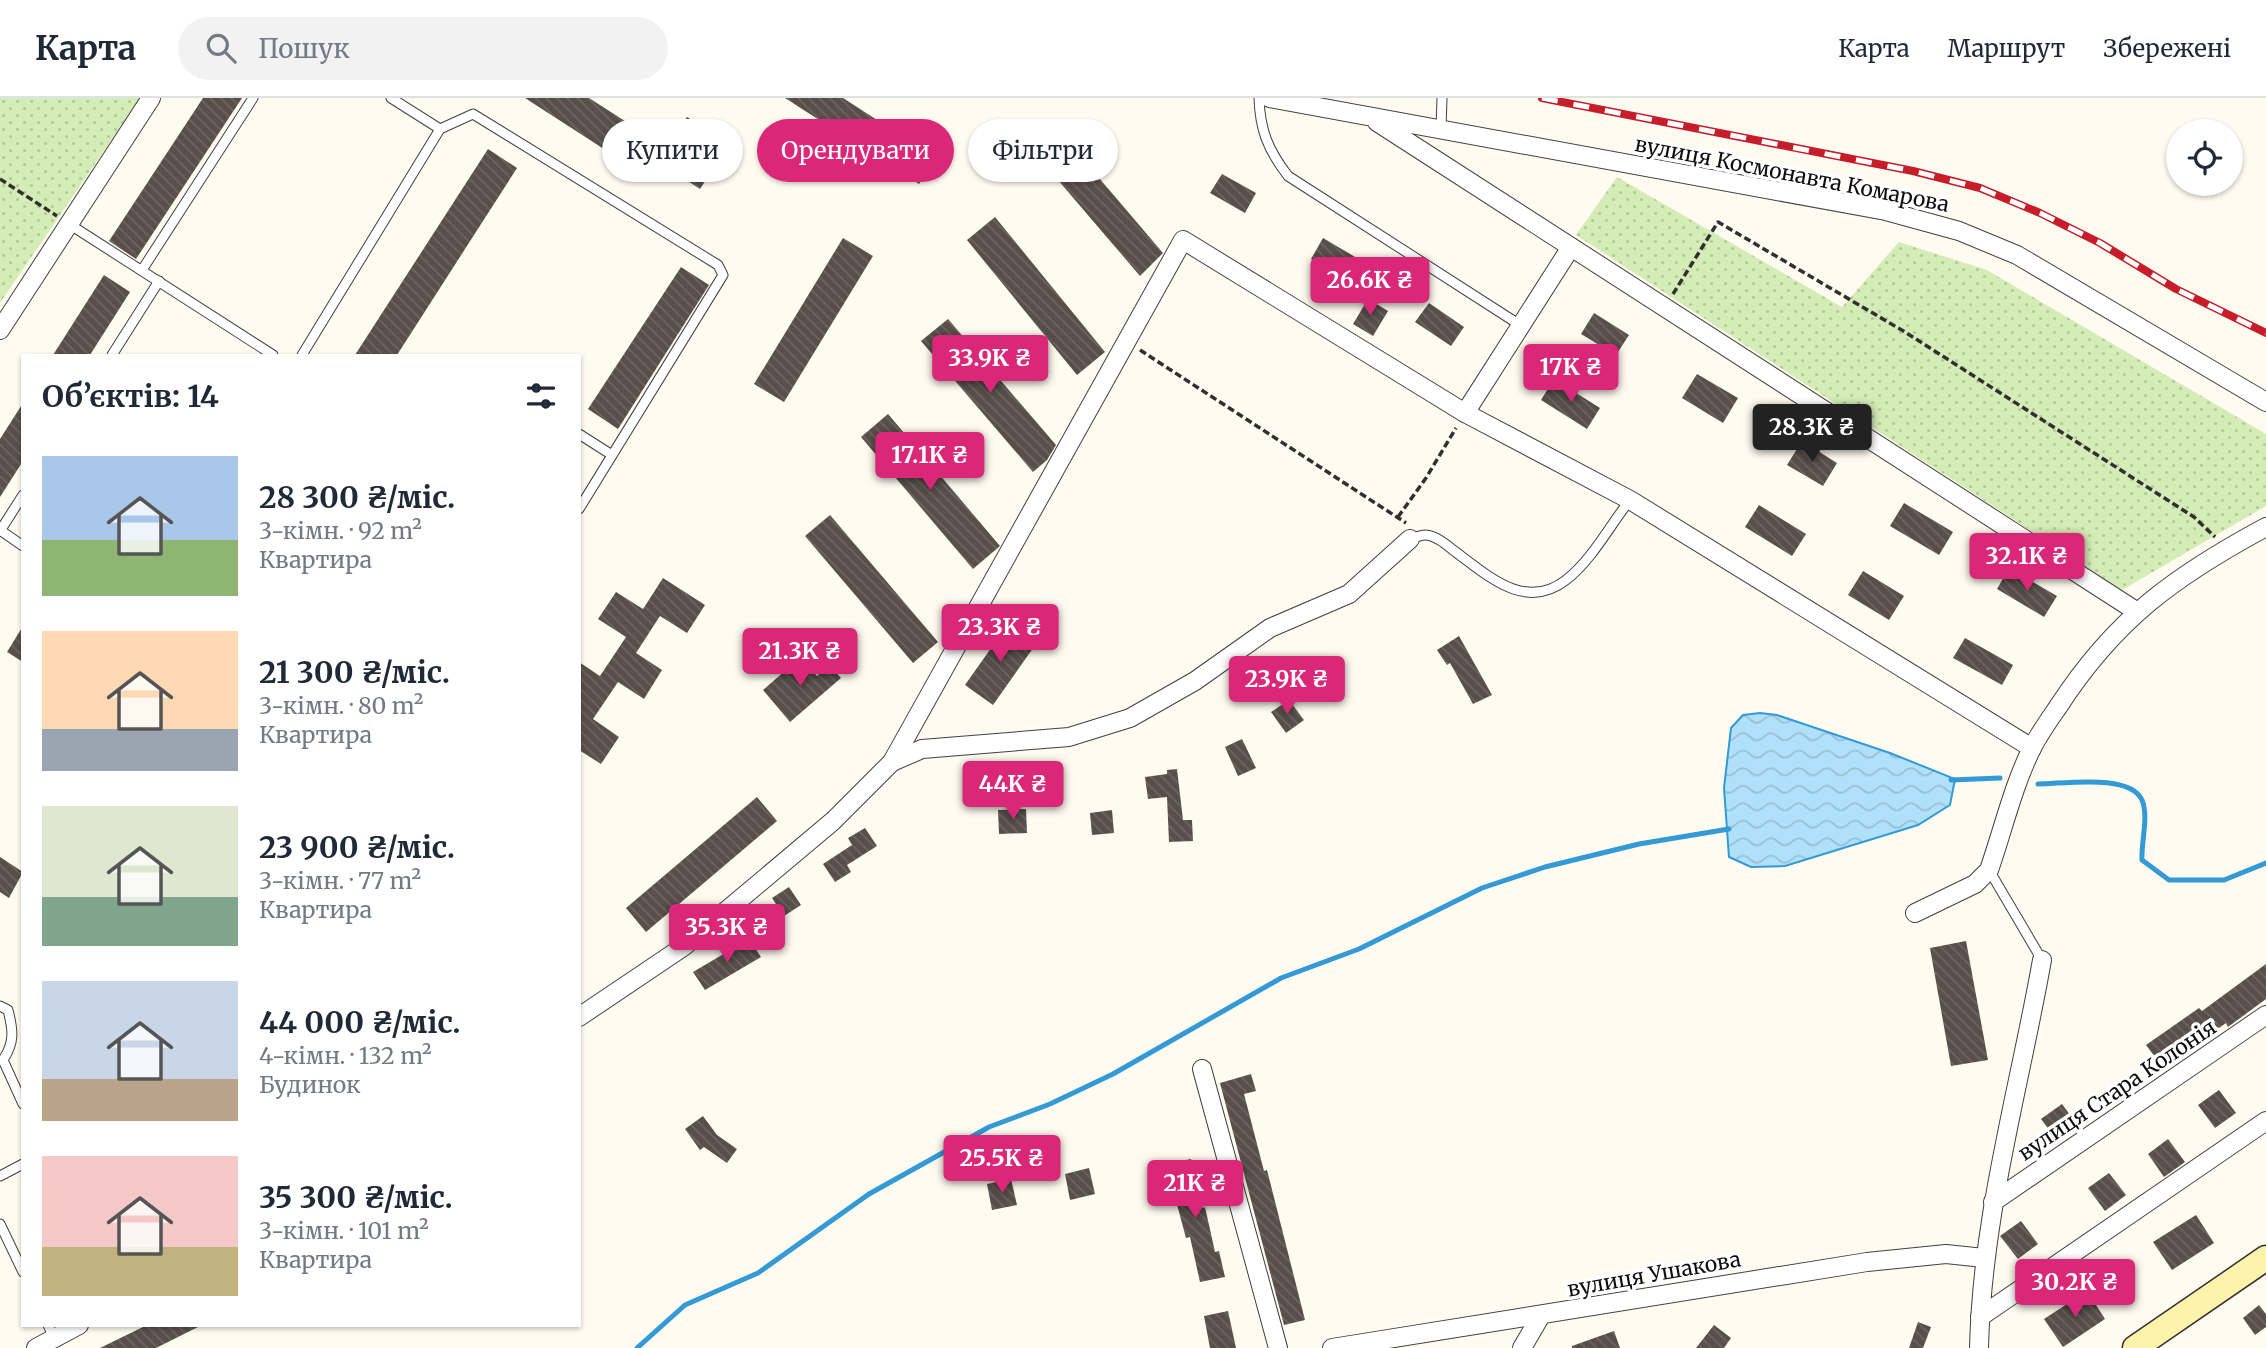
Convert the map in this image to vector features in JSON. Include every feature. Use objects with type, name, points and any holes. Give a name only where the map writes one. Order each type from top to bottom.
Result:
[{"type":"main road","points":[[2135,1348],[2266,1258]]},
{"type":"street","points":[[0,330],[151,98]]},
{"type":"street","name":"вулиця Космонавта Комарова","points":[[1269,98],[1886,211],[1959,231],[2018,255],[2266,402]]},
{"type":"street","points":[[1367,116],[2136,611]]},
{"type":"street","points":[[1440,129],[1443,153],[1449,168]]},
{"type":"street","points":[[581,1016],[683,947],[833,821],[892,762],[1183,240],[1465,413],[1630,500],[2032,748]]},
{"type":"street","points":[[1465,413],[1571,247]]},
{"type":"street","points":[[1915,913],[1975,884],[1989,870],[2032,748],[2068,692],[2136,611],[2161,591],[2266,527]]},
{"type":"street","points":[[892,762],[922,748],[1069,737],[1130,718],[1195,681],[1270,628],[1349,594],[1417,537]]},
{"type":"street","points":[[1979,1348],[1984,1258],[1993,1202],[2042,960]]},
{"type":"street","name":"вулиця Стара Колонія","points":[[1993,1202],[2266,1015]]},
{"type":"street","points":[[1202,1069],[1278,1348]]},
{"type":"street","points":[[1980,1317],[2266,1121]]},
{"type":"street","name":"вулиця Ушакова","points":[[1332,1348],[1911,1256],[1984,1258]]},
{"type":"street","points":[[1522,1348],[1539,1317]]},
{"type":"street","points":[[36,1348],[51,1332],[71,1327]]},
{"type":"lane","points":[[142,270],[253,98]]},
{"type":"lane","points":[[391,98],[440,129]]},
{"type":"lane","points":[[1259,98],[1260,126],[1265,140],[1288,176],[1520,325]]},
{"type":"lane","points":[[1440,129],[1442,98]]},
{"type":"lane","points":[[303,354],[440,129],[473,114],[718,265],[723,275],[581,506]]},
{"type":"lane","points":[[69,223],[271,354]]},
{"type":"lane","points":[[112,354],[159,281]]},
{"type":"lane","points":[[581,435],[612,456]]},
{"type":"lane","points":[[21,498],[0,531],[21,545]]},
{"type":"lane","points":[[1417,537],[1440,540],[1520,593],[1549,591],[1573,573],[1630,500]]},
{"type":"lane","points":[[1989,870],[2042,960]]},
{"type":"lane","points":[[0,1006],[8,1010],[13,1030],[12,1048],[2,1060],[21,1100]]},
{"type":"lane","points":[[0,1176],[21,1165]]},
{"type":"lane","points":[[0,1224],[21,1268]]},
{"type":"path","points":[[0,179],[69,223]]},
{"type":"path","points":[[1665,308],[1718,222],[1905,332],[2194,517],[2229,550]]},
{"type":"path","points":[[1138,348],[1398,517],[1417,537]]},
{"type":"path","points":[[1398,517],[1426,478],[1465,413]]},
{"type":"green space","points":[[0,98],[140,98],[0,303]]},
{"type":"green space","points":[[1617,177],[1842,307],[1899,242],[1987,270],[2266,434],[2266,506],[2122,590],[1576,235]]},
{"type":"water","points":[[1743,715],[1777,715],[1890,753],[1955,779],[1950,805],[1918,825],[1785,866],[1751,867],[1729,857],[1724,788],[1731,728]]},
{"type":"building","points":[[203,98],[242,98],[136,259],[109,241]]},
{"type":"building","points":[[525,98],[589,98],[622,119],[602,119],[602,148]]},
{"type":"building","points":[[785,98],[843,98],[876,119],[818,119]]},
{"type":"building","points":[[488,149],[517,168],[398,354],[356,354]]},
{"type":"building","points":[[1222,174],[1256,193],[1245,213],[1210,193]]},
{"type":"building","points":[[689,182],[705,182],[700,189]]},
{"type":"building","points":[[1060,182],[1102,182],[1163,253],[1140,276]]},
{"type":"building","points":[[995,217],[1105,352],[1077,375],[967,240]]},
{"type":"building","points":[[843,238],[873,256],[784,402],[754,384]]},
{"type":"building","points":[[1323,238],[1362,261],[1349,282],[1311,259]]},
{"type":"building","points":[[681,267],[709,285],[618,429],[588,409]]},
{"type":"building","points":[[104,275],[130,292],[91,354],[54,354]]},
{"type":"building","points":[[1368,299],[1388,311],[1373,336],[1353,324]]},
{"type":"building","points":[[1429,303],[1464,327],[1451,346],[1415,322]]},
{"type":"building","points":[[1594,313],[1629,335],[1616,355],[1581,334]]},
{"type":"building","points":[[948,319],[1056,445],[1047,460],[1033,472],[921,341]]},
{"type":"building","points":[[1697,374],[1738,398],[1723,423],[1682,398]]},
{"type":"building","points":[[1554,379],[1600,408],[1587,429],[1541,400]]},
{"type":"building","points":[[21,406],[21,464],[0,497],[0,439]]},
{"type":"building","points":[[888,414],[1000,546],[973,569],[861,437]]},
{"type":"building","points":[[1802,441],[1837,463],[1823,486],[1787,465]]},
{"type":"building","points":[[1904,503],[1953,532],[1939,555],[1890,526]]},
{"type":"building","points":[[1759,505],[1806,534],[1792,556],[1745,527]]},
{"type":"building","points":[[830,515],[938,642],[913,663],[805,536]]},
{"type":"building","points":[[2009,568],[2057,596],[2044,617],[1997,589]]},
{"type":"building","points":[[1863,571],[1904,596],[1889,620],[1848,595]]},
{"type":"building","points":[[663,578],[705,605],[687,633],[660,616],[636,653],[662,670],[644,699],[618,682],[593,719],[619,737],[601,764],[581,751],[581,663],[600,676],[626,637],[598,619],[616,592],[643,609]]},
{"type":"building","points":[[1008,624],[1036,644],[993,705],[965,685]]},
{"type":"building","points":[[21,629],[21,661],[7,652]]},
{"type":"building","points":[[1459,636],[1492,695],[1473,704],[1450,663],[1447,665],[1437,650]]},
{"type":"building","points":[[1965,638],[2013,665],[2002,685],[1953,658]]},
{"type":"building","points":[[801,657],[817,676],[829,665],[841,678],[790,722],[763,690]]},
{"type":"building","points":[[1289,700],[1304,720],[1286,733],[1271,712]]},
{"type":"building","points":[[1242,739],[1256,768],[1238,776],[1225,747]]},
{"type":"building","points":[[1177,769],[1183,820],[1192,820],[1193,841],[1169,842],[1167,797],[1148,799],[1145,777],[1167,774],[1167,770]]},
{"type":"building","points":[[1043,771],[1046,801],[1022,803],[1020,773]]},
{"type":"building","points":[[757,797],[777,821],[646,932],[626,908]]},
{"type":"building","points":[[1026,809],[1027,833],[999,834],[998,810]]},
{"type":"building","points":[[1112,810],[1114,833],[1092,835],[1090,813]]},
{"type":"building","points":[[865,828],[877,846],[847,865],[851,872],[835,882],[823,864],[852,845],[848,838]]},
{"type":"building","points":[[0,857],[21,871],[21,876],[9,898],[0,892]]},
{"type":"building","points":[[789,887],[801,905],[784,916],[772,898]]},
{"type":"building","points":[[749,939],[761,957],[705,990],[693,972]]},
{"type":"building","points":[[1966,941],[1988,1060],[1951,1066],[1930,948]]},
{"type":"building","points":[[2266,964],[2266,999],[2228,1027],[2226,1023],[2163,1068],[2146,1045],[2199,1008],[2202,1011]]},
{"type":"building","points":[[1251,1074],[1256,1091],[1244,1094],[1264,1171],[1267,1170],[1305,1320],[1284,1325],[1220,1083]]},
{"type":"building","points":[[2219,1090],[2236,1113],[2215,1128],[2198,1105]]},
{"type":"building","points":[[2062,1104],[2079,1127],[2058,1142],[2041,1119]]},
{"type":"building","points":[[703,1116],[717,1135],[737,1149],[727,1163],[704,1147],[700,1150],[685,1129]]},
{"type":"building","points":[[2168,1139],[2185,1162],[2164,1177],[2148,1154]]},
{"type":"building","points":[[1191,1159],[1202,1208],[1205,1207],[1215,1252],[1219,1251],[1225,1277],[1200,1282],[1190,1237],[1186,1238],[1166,1164]]},
{"type":"building","points":[[1089,1168],[1095,1194],[1070,1200],[1065,1174]]},
{"type":"building","points":[[2109,1173],[2126,1195],[2105,1211],[2088,1188]]},
{"type":"building","points":[[1011,1179],[1017,1205],[992,1210],[987,1184]]},
{"type":"building","points":[[2196,1215],[2214,1243],[2172,1270],[2153,1242]]},
{"type":"building","points":[[2021,1221],[2038,1244],[2018,1259],[2000,1236]]},
{"type":"building","points":[[2087,1291],[2105,1319],[2063,1347],[2044,1319]]},
{"type":"building","points":[[2259,1305],[2266,1314],[2266,1327],[2255,1335],[2243,1318]]},
{"type":"building","points":[[1228,1311],[1236,1348],[1210,1348],[1204,1316]]},
{"type":"building","points":[[1918,1322],[1931,1327],[1923,1348],[1909,1348]]},
{"type":"building","points":[[1714,1325],[1731,1338],[1724,1348],[1696,1348]]},
{"type":"building","points":[[143,1327],[198,1327],[156,1348],[100,1348]]},
{"type":"building","points":[[1614,1331],[1620,1348],[1572,1348],[1572,1346]]},
{"type":"waterway","points":[[1951,780],[2000,778]]},
{"type":"waterway","points":[[2038,784],[2110,783],[2135,792],[2142,800],[2145,814],[2142,860],[2169,880],[2224,880],[2266,863]]},
{"type":"waterway","points":[[637,1348],[685,1305],[758,1273],[869,1194],[989,1127],[1050,1104],[1113,1074],[1281,978],[1359,949],[1482,888],[1545,867],[1639,844],[1729,829]]},
{"type":"railway","points":[[1542,98],[1913,171],[1980,188],[2040,213],[2100,243],[2176,289],[2266,333]]}]
